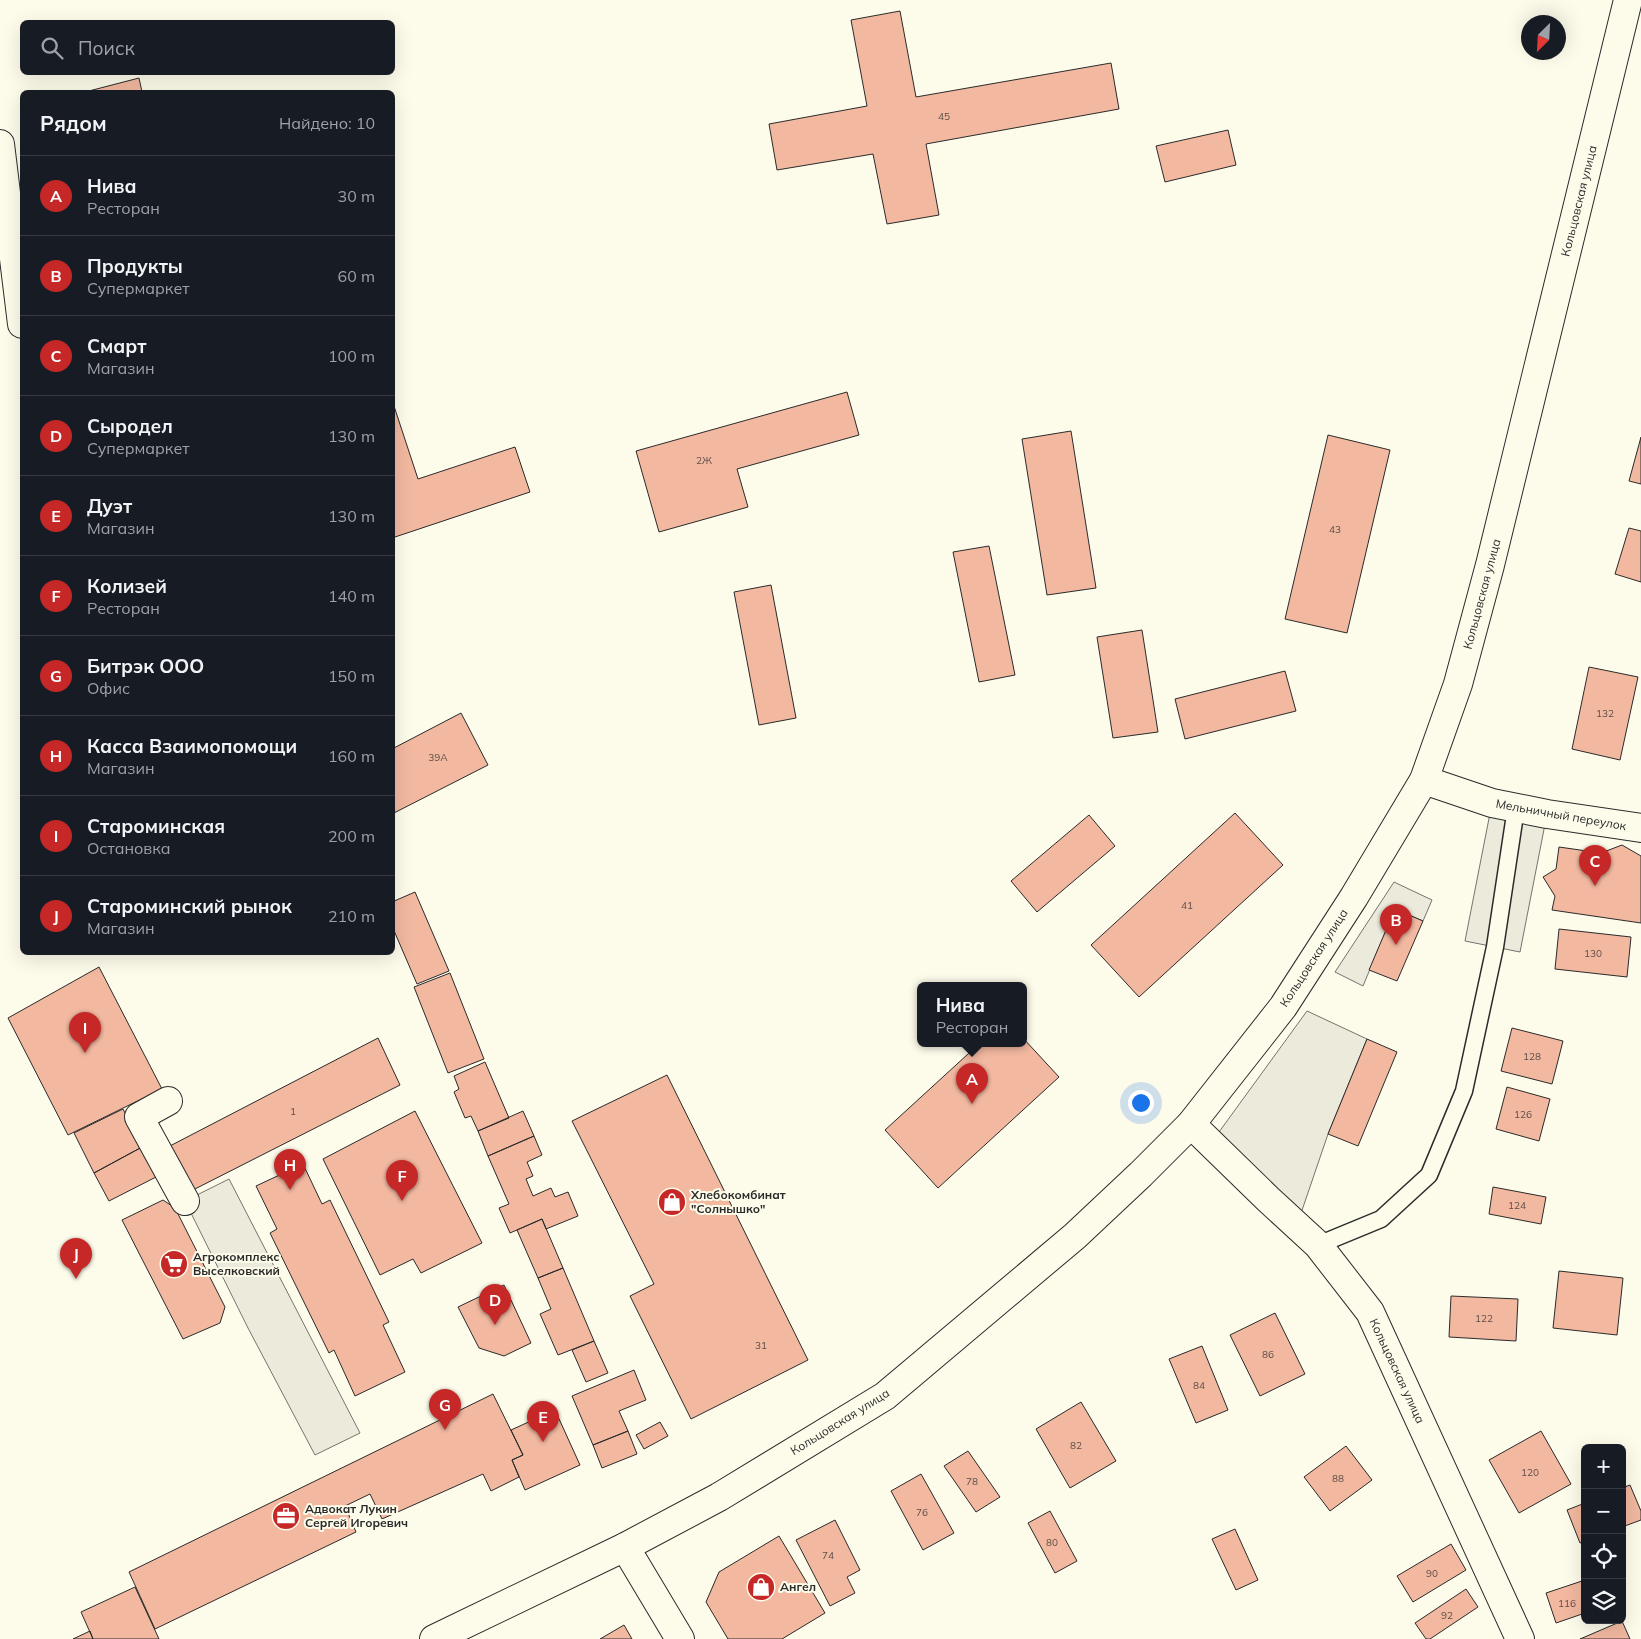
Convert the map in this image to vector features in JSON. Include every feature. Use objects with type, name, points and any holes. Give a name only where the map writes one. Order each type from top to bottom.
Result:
[{"type":"main road","name":"Кольцовская улица","points":[[434,1639],[625,1547],[719,1497],[885,1396],[1075,1236],[1141,1174],[1191,1124],[1283,1007],[1354,897],[1424,780],[1458,684],[1490,565],[1628,0]]},
{"type":"main road","points":[[0,144],[20,308]]},
{"type":"main road","name":"Мельничный переулок","points":[[1424,780],[1492,803],[1641,828]]},
{"type":"main road","points":[[168,1101],[139,1117],[185,1201]]},
{"type":"main road","name":"Кольцовская улица","points":[[1191,1124],[1318,1245],[1370,1312],[1520,1639]]},
{"type":"main road","points":[[625,1547],[680,1639]]},
{"type":"lane","points":[[1318,1245],[1380,1219],[1429,1175],[1464,1091],[1494,947],[1516,808]]},
{"type":"shaded area","points":[[1492,803],[1547,814],[1520,952],[1465,941]]},
{"type":"shaded area","points":[[1394,882],[1432,900],[1423,921],[1395,909],[1363,986],[1335,972]]},
{"type":"shaded area","points":[[1307,1011],[1367,1039],[1328,1134],[1297,1225],[1211,1143]]},
{"type":"shaded area","points":[[229,1179],[360,1433],[315,1455],[248,1328],[185,1201]]},
{"type":"building","points":[[900,11],[916,97],[1111,63],[1119,109],[926,144],[939,215],[887,224],[873,154],[777,170],[769,124],[867,106],[851,20]]},
{"type":"building","points":[[139,78],[142,90],[93,90]]},
{"type":"building","points":[[1228,130],[1236,165],[1165,182],[1156,146]]},
{"type":"building","points":[[847,392],[859,435],[737,469],[748,507],[659,532],[636,451]]},
{"type":"building","points":[[395,409],[418,479],[515,447],[530,492],[395,537]]},
{"type":"building","points":[[1071,431],[1096,588],[1047,595],[1022,439]]},
{"type":"building","points":[[1328,435],[1390,450],[1347,633],[1285,619]]},
{"type":"building","points":[[1641,437],[1641,484],[1629,481]]},
{"type":"building","points":[[1629,528],[1641,531],[1641,582],[1615,574]]},
{"type":"building","points":[[989,546],[1015,675],[979,682],[953,552]]},
{"type":"building","points":[[771,585],[796,718],[759,725],[734,592]]},
{"type":"building","points":[[1142,630],[1158,732],[1113,738],[1097,637]]},
{"type":"building","points":[[1589,667],[1638,677],[1620,760],[1572,749]]},
{"type":"building","points":[[1285,671],[1296,711],[1185,739],[1175,699]]},
{"type":"building","points":[[461,713],[488,765],[395,812],[395,747]]},
{"type":"building","points":[[1235,813],[1283,865],[1139,997],[1091,945]]},
{"type":"building","points":[[1089,815],[1115,846],[1037,912],[1011,881]]},
{"type":"building","points":[[1622,845],[1641,856],[1641,923],[1552,910],[1555,896],[1543,877],[1556,869],[1559,847],[1601,853]]},
{"type":"building","points":[[415,892],[449,971],[417,984],[395,933],[395,901]]},
{"type":"building","points":[[1395,909],[1423,921],[1397,981],[1369,970]]},
{"type":"building","points":[[1559,929],[1631,937],[1627,977],[1555,969]]},
{"type":"building","points":[[99,967],[162,1089],[68,1135],[8,1018]]},
{"type":"building","points":[[450,973],[484,1059],[448,1073],[414,987]]},
{"type":"building","points":[[1512,1028],[1563,1041],[1552,1084],[1501,1071]]},
{"type":"building","points":[[378,1038],[400,1085],[189,1192],[166,1148]]},
{"type":"building","points":[[1367,1039],[1397,1052],[1358,1146],[1328,1134]]},
{"type":"building","points":[[1027,1042],[1059,1077],[938,1188],[885,1130],[976,1047],[1027,1047]]},
{"type":"building","points":[[485,1062],[509,1118],[478,1131],[471,1116],[465,1118],[454,1092],[459,1089],[454,1076]]},
{"type":"building","name":"Хлебокомбинат \"Солнышко\"","points":[[667,1075],[808,1360],[691,1419],[630,1296],[654,1284],[572,1121]]},
{"type":"building","points":[[1507,1087],[1550,1099],[1539,1141],[1496,1129]]},
{"type":"building","points":[[123,1109],[142,1147],[94,1173],[74,1133]]},
{"type":"building","points":[[415,1111],[482,1243],[421,1273],[413,1259],[380,1275],[323,1159]]},
{"type":"building","points":[[523,1111],[534,1136],[488,1156],[478,1131]]},
{"type":"building","points":[[534,1136],[542,1155],[527,1162],[533,1176],[526,1179],[533,1196],[551,1188],[555,1197],[568,1192],[578,1216],[546,1229],[542,1219],[510,1233],[499,1208],[509,1204],[488,1156]]},
{"type":"building","points":[[142,1147],[158,1176],[109,1201],[94,1173]]},
{"type":"building","points":[[303,1164],[322,1204],[330,1200],[389,1322],[383,1325],[405,1372],[355,1396],[334,1350],[329,1353],[270,1233],[277,1229],[256,1186]]},
{"type":"building","points":[[1493,1187],[1546,1197],[1541,1224],[1489,1214]]},
{"type":"building","name":"Агрокомплекс Выселковский","points":[[163,1200],[175,1208],[225,1307],[220,1323],[183,1339],[122,1220]]},
{"type":"building","points":[[542,1219],[563,1268],[538,1278],[517,1230]]},
{"type":"building","points":[[563,1268],[594,1341],[558,1355],[540,1314],[551,1309],[538,1278]]},
{"type":"building","points":[[1559,1271],[1623,1278],[1617,1335],[1553,1328]]},
{"type":"building","points":[[504,1285],[531,1343],[504,1356],[479,1348],[458,1307]]},
{"type":"building","points":[[1451,1296],[1518,1299],[1516,1341],[1449,1337]]},
{"type":"building","points":[[1275,1313],[1305,1374],[1260,1396],[1230,1335]]},
{"type":"building","points":[[594,1341],[608,1373],[586,1382],[572,1350]]},
{"type":"building","points":[[1202,1346],[1228,1410],[1196,1423],[1169,1359]]},
{"type":"building","points":[[634,1370],[646,1400],[619,1411],[628,1431],[593,1445],[572,1396]]},
{"type":"building","points":[[493,1394],[523,1455],[512,1460],[519,1477],[491,1491],[483,1474],[382,1519],[370,1494],[345,1506],[356,1532],[155,1629],[129,1572]]},
{"type":"building","points":[[1081,1402],[1116,1461],[1070,1488],[1036,1429]]},
{"type":"building","points":[[555,1410],[580,1465],[525,1490],[512,1460],[523,1455],[511,1430]]},
{"type":"building","points":[[660,1422],[668,1436],[644,1449],[636,1435]]},
{"type":"building","points":[[628,1431],[637,1454],[602,1468],[593,1445]]},
{"type":"building","points":[[1541,1431],[1571,1484],[1519,1513],[1489,1460]]},
{"type":"building","points":[[1346,1446],[1372,1480],[1330,1511],[1304,1477]]},
{"type":"building","points":[[968,1451],[1000,1497],[976,1512],[944,1466]]},
{"type":"building","points":[[921,1474],[954,1533],[923,1550],[891,1491]]},
{"type":"building","points":[[1630,1485],[1641,1511],[1641,1520],[1626,1526],[1626,1489],[1626,1486]]},
{"type":"building","points":[[1581,1505],[1581,1543],[1580,1543],[1567,1510]]},
{"type":"building","points":[[1050,1511],[1077,1561],[1055,1573],[1028,1523]]},
{"type":"building","points":[[835,1520],[860,1570],[847,1577],[855,1593],[830,1606],[796,1540]]},
{"type":"building","points":[[1235,1529],[1258,1580],[1236,1590],[1212,1539]]},
{"type":"building","name":"Ангел","points":[[779,1536],[825,1613],[782,1639],[728,1639],[706,1602],[719,1572]]},
{"type":"building","points":[[1451,1544],[1466,1570],[1413,1602],[1397,1576]]},
{"type":"building","points":[[1581,1581],[1581,1614],[1556,1623],[1546,1593]]},
{"type":"building","points":[[135,1587],[159,1639],[93,1639],[81,1612]]},
{"type":"building","points":[[1466,1589],[1478,1607],[1430,1639],[1426,1639],[1415,1623]]},
{"type":"building","points":[[1615,1624],[1623,1624],[1630,1639],[1580,1639]]},
{"type":"building","points":[[624,1625],[632,1639],[600,1639]]},
{"type":"building","points":[[90,1631],[93,1639],[73,1639]]},
{"type":"place","name":"Смарт","points":[[1595,886]]},
{"type":"place","name":"Продукты","points":[[1396,945]]},
{"type":"place","name":"Староминская","points":[[85,1053]]},
{"type":"place","name":"Нива","points":[[972,1104]]},
{"type":"place","name":"Касса Взаимопомощи","points":[[290,1190]]},
{"type":"place","name":"Колизей","points":[[402,1201]]},
{"type":"place","name":"Хлебокомбинат \"Солнышко\"","points":[[672,1202]]},
{"type":"place","name":"Агрокомплекс Выселковский","points":[[174,1264]]},
{"type":"place","name":"Староминский рынок","points":[[76,1279]]},
{"type":"place","name":"Сыродел","points":[[495,1325]]},
{"type":"place","name":"Битрэк ООО","points":[[445,1430]]},
{"type":"place","name":"Дуэт","points":[[543,1442]]},
{"type":"place","name":"Адвокат Лукин Сергей Игоревич","points":[[286,1516]]},
{"type":"place","name":"Ангел","points":[[761,1587]]}]
